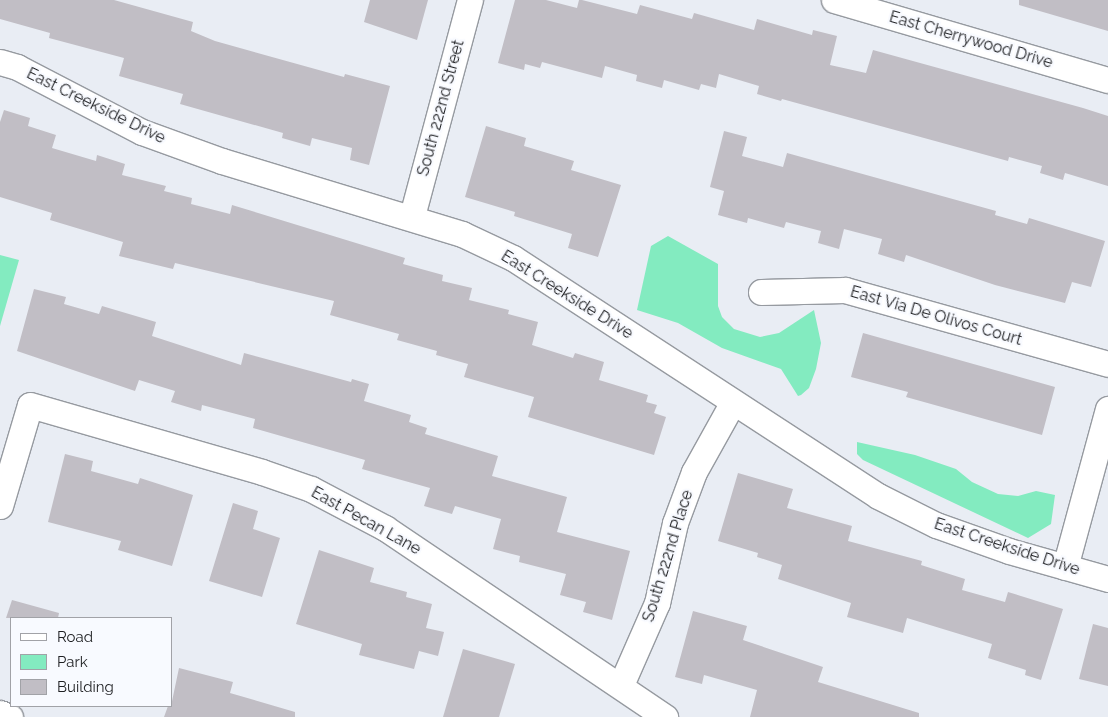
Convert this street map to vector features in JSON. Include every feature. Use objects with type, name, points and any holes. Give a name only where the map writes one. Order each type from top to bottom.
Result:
[{"type":"street","name":"South 222nd Street","points":[[412,216],[470,0]]},
{"type":"street","name":"East Cherrywood Drive","points":[[834,0],[1108,80]]},
{"type":"street","name":"East Creekside Drive","points":[[0,62],[17,67],[142,132],[222,162],[412,216],[462,234],[514,258],[870,491],[936,525],[1108,580]]},
{"type":"street","name":"East Via De Olivos Court","points":[[761,292],[844,290],[1108,364]]},
{"type":"street","name":"South 222nd Place","points":[[620,685],[657,603],[675,523],[694,472],[733,402]]},
{"type":"street","name":"East Pecan Lane","points":[[0,506],[30,404],[262,472],[311,489],[384,528],[665,717]]},
{"type":"street","points":[[1066,567],[1108,410]]},
{"type":"street","points":[[0,712],[10,717]]},
{"type":"green space","points":[[668,236],[718,264],[718,306],[722,317],[734,329],[760,337],[779,333],[814,310],[821,343],[816,369],[809,388],[798,396],[781,369],[722,348],[678,323],[637,310],[651,246]]},
{"type":"green space","points":[[0,255],[19,260],[0,326]]},
{"type":"green space","points":[[857,442],[915,455],[956,469],[972,482],[998,494],[1018,496],[1036,491],[1055,495],[1051,524],[1028,538],[863,460],[857,454]]},
{"type":"building","points":[[0,0],[114,0],[193,22],[191,31],[215,41],[344,77],[345,74],[390,86],[369,165],[350,160],[352,148],[312,138],[310,146],[282,138],[283,133],[180,104],[183,94],[119,76],[124,58],[49,38],[50,33],[0,19]]},
{"type":"building","points":[[370,0],[428,0],[417,40],[364,22]]},
{"type":"building","points":[[515,0],[546,0],[577,8],[579,0],[582,0],[637,14],[640,5],[692,19],[694,13],[754,30],[757,19],[812,35],[813,30],[837,36],[830,65],[866,73],[873,50],[1083,108],[1108,116],[1108,186],[1065,173],[1063,180],[1040,173],[1042,166],[1009,157],[1008,161],[782,99],[781,101],[757,94],[759,86],[719,74],[716,88],[701,84],[699,90],[664,80],[662,88],[636,81],[637,75],[605,66],[602,78],[542,62],[540,68],[525,64],[524,70],[498,63]]},
{"type":"building","points":[[1019,0],[1108,0],[1108,31],[1019,5]]},
{"type":"building","points":[[4,110],[30,118],[28,126],[56,135],[52,148],[96,161],[97,155],[125,164],[122,175],[166,186],[164,191],[192,198],[191,204],[230,214],[232,205],[405,258],[403,264],[443,275],[442,281],[472,288],[469,300],[509,310],[508,314],[538,322],[532,345],[573,358],[575,353],[604,362],[599,380],[648,395],[646,402],[657,405],[654,413],[666,417],[654,455],[528,417],[534,397],[464,377],[468,364],[436,355],[437,351],[397,340],[399,334],[330,315],[334,301],[175,263],[173,269],[119,256],[123,242],[50,220],[52,213],[0,197],[0,122]]},
{"type":"building","points":[[486,126],[526,138],[524,146],[574,161],[571,170],[621,185],[598,257],[568,248],[572,234],[514,216],[515,212],[465,197]]},
{"type":"building","points":[[724,131],[747,137],[742,156],[783,167],[787,153],[996,211],[995,215],[1027,224],[1029,218],[1105,241],[1091,287],[1072,282],[1065,303],[995,285],[906,255],[904,262],[878,254],[882,239],[844,229],[839,249],[818,243],[821,231],[786,222],[784,228],[748,218],[747,223],[718,215],[724,191],[710,187]]},
{"type":"building","points":[[34,289],[66,297],[64,304],[99,314],[102,306],[156,322],[152,336],[241,365],[244,353],[351,382],[352,379],[369,384],[364,401],[411,415],[409,422],[427,428],[425,434],[498,456],[492,476],[567,497],[557,532],[630,551],[612,620],[583,612],[586,602],[560,595],[566,574],[519,562],[520,556],[493,549],[501,519],[455,506],[452,514],[424,506],[430,488],[362,469],[365,460],[253,428],[255,419],[202,405],[201,411],[171,402],[175,391],[139,380],[135,391],[17,351]]},
{"type":"building","points":[[863,333],[1055,387],[1042,435],[906,397],[908,392],[851,377]]},
{"type":"building","points":[[65,454],[93,461],[91,471],[138,484],[140,478],[193,495],[172,566],[118,550],[121,541],[48,522]]},
{"type":"building","points":[[738,473],[793,489],[787,508],[852,526],[848,541],[922,561],[921,565],[965,579],[962,590],[1005,602],[1008,592],[1063,609],[1041,680],[1025,675],[1026,670],[988,658],[992,644],[907,618],[903,633],[847,617],[851,603],[778,579],[782,565],[757,557],[758,553],[718,541]]},
{"type":"building","points":[[233,503],[258,511],[253,529],[280,538],[262,597],[209,581]]},
{"type":"building","points":[[319,550],[374,568],[370,582],[407,592],[406,597],[432,604],[426,628],[444,632],[438,656],[419,651],[414,669],[359,655],[362,644],[296,624]]},
{"type":"building","points":[[12,600],[59,613],[58,617],[6,618]]},
{"type":"building","points":[[693,611],[747,626],[743,640],[823,667],[818,682],[919,713],[919,717],[750,717],[757,690],[704,675],[702,684],[675,677]]},
{"type":"building","points":[[1093,624],[1108,628],[1108,686],[1079,679]]},
{"type":"building","points":[[463,649],[515,664],[499,717],[443,717]]},
{"type":"building","points":[[179,668],[233,682],[230,693],[295,712],[295,717],[164,717],[168,707],[172,707]]}]
